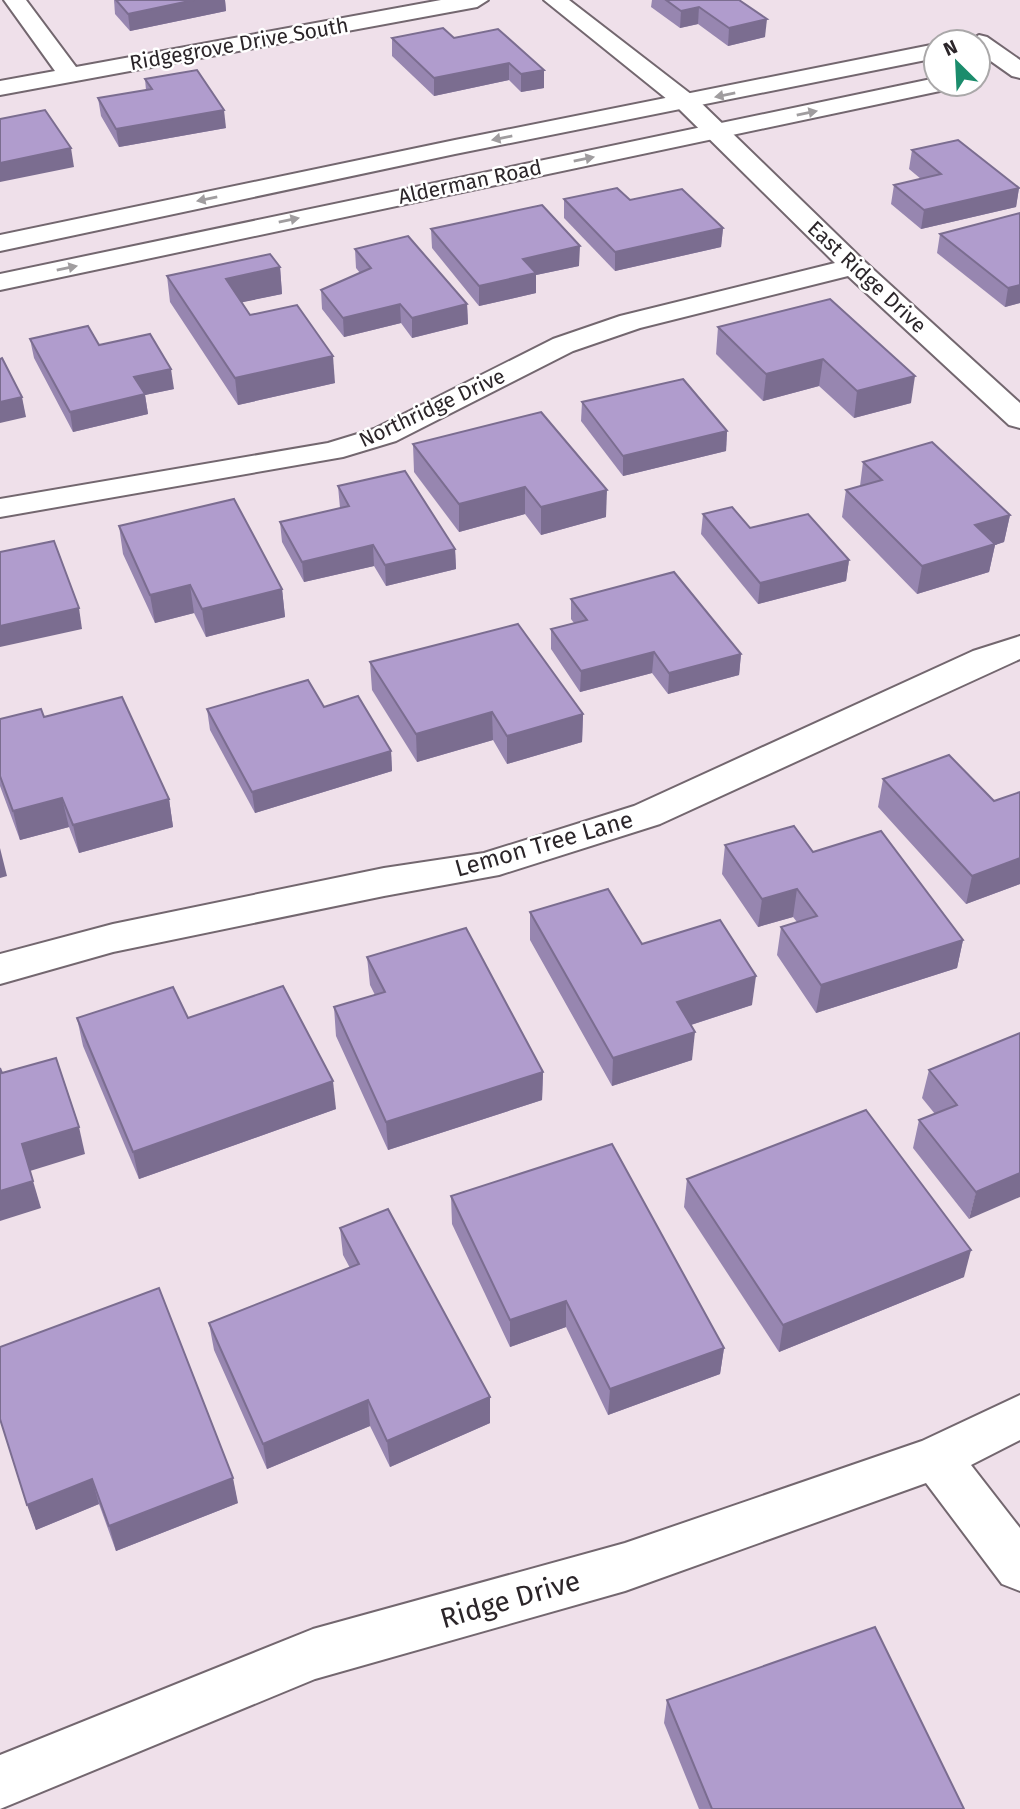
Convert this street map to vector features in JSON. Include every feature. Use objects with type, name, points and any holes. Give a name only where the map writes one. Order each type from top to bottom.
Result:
[{"type":"street","points":[[16,0],[70,75]]},
{"type":"street","name":"Ridgegrove Drive South","points":[[0,88],[477,0]]},
{"type":"street","name":"East Ridge Drive","points":[[555,0],[687,103],[854,267],[1020,419]]},
{"type":"street","points":[[992,40],[1006,37]]},
{"type":"street","points":[[992,51],[1018,68]]},
{"type":"street","name":"Alderman Road","points":[[0,243],[455,147],[687,103],[922,54]]},
{"type":"street","points":[[992,73],[1018,68]]},
{"type":"street","name":"Alderman Road","points":[[0,282],[487,177],[716,133],[922,88]]},
{"type":"street","name":"Northridge Drive","points":[[0,508],[332,451],[385,435],[574,341],[630,322],[854,267]]},
{"type":"street","name":"Lemon Tree Lane","points":[[0,969],[113,938],[384,882],[486,866],[647,815],[985,659],[1020,646]]},
{"type":"street","name":"Ridge Drive","points":[[0,1782],[313,1654],[625,1567],[936,1458],[1020,1416]]},
{"type":"street","points":[[936,1458],[1020,1567]]},
{"type":"building","points":[[116,0],[194,0],[128,14]]},
{"type":"building","points":[[666,0],[739,0],[767,19],[729,28],[699,7],[681,11]]},
{"type":"building","points":[[443,28],[454,38],[498,29],[544,70],[521,74],[509,63],[434,78],[392,38]]},
{"type":"building","points":[[197,70],[224,110],[116,129],[98,98],[152,89],[145,79]]},
{"type":"building","points":[[45,110],[71,148],[0,163],[0,119]]},
{"type":"building","points":[[958,140],[1019,188],[924,210],[894,185],[941,174],[912,150]]},
{"type":"building","points":[[617,188],[630,200],[682,189],[723,228],[615,252],[564,199]]},
{"type":"building","points":[[542,205],[580,246],[523,259],[536,273],[479,286],[431,229]]},
{"type":"building","points":[[1020,213],[1020,285],[1008,288],[940,234]]},
{"type":"building","points":[[408,236],[467,304],[412,318],[400,304],[343,318],[321,290],[371,268],[355,249]]},
{"type":"building","points":[[270,254],[280,267],[226,279],[250,315],[297,305],[333,356],[235,378],[167,276]]},
{"type":"building","points":[[830,299],[915,376],[857,391],[823,359],[766,374],[718,327]]},
{"type":"building","points":[[88,326],[99,345],[150,334],[171,369],[134,377],[145,394],[70,412],[30,339]]},
{"type":"building","points":[[2,358],[22,397],[0,402],[0,359]]},
{"type":"building","points":[[683,379],[727,431],[623,456],[582,402]]},
{"type":"building","points":[[541,412],[607,490],[541,507],[525,487],[459,504],[413,444]]},
{"type":"building","points":[[932,442],[1010,515],[975,525],[995,544],[922,566],[846,490],[882,480],[863,462]]},
{"type":"building","points":[[405,471],[455,549],[385,565],[373,545],[302,562],[280,522],[349,506],[338,486]]},
{"type":"building","points":[[234,499],[282,589],[202,609],[190,585],[150,595],[119,526]]},
{"type":"building","points":[[732,507],[750,528],[808,514],[849,560],[760,583],[703,514]]},
{"type":"building","points":[[54,541],[79,608],[0,626],[0,552]]},
{"type":"building","points":[[674,572],[741,654],[669,673],[654,652],[581,671],[551,629],[587,620],[571,599]]},
{"type":"building","points":[[518,624],[583,714],[507,736],[492,712],[416,734],[370,662]]},
{"type":"building","points":[[308,680],[324,707],[358,696],[391,751],[252,792],[207,709]]},
{"type":"building","points":[[122,697],[169,799],[73,825],[62,798],[13,811],[0,776],[0,719],[41,709],[44,717]]},
{"type":"building","points":[[949,755],[994,801],[1020,792],[1020,858],[972,876],[883,779]]},
{"type":"building","points":[[794,826],[813,852],[881,831],[963,940],[821,985],[781,927],[817,916],[797,889],[762,899],[725,845]]},
{"type":"building","points":[[608,889],[642,944],[720,920],[756,976],[677,1002],[695,1032],[613,1058],[530,912]]},
{"type":"building","points":[[466,928],[543,1072],[386,1122],[334,1007],[385,992],[367,957]]},
{"type":"building","points":[[283,986],[333,1081],[133,1152],[77,1018],[173,987],[188,1018]]},
{"type":"building","points":[[1020,1033],[1020,1173],[976,1192],[919,1120],[957,1105],[929,1070]]},
{"type":"building","points":[[56,1058],[79,1127],[22,1144],[33,1181],[0,1191],[0,1068],[2,1073]]},
{"type":"building","points":[[866,1110],[971,1250],[783,1325],[687,1179]]},
{"type":"building","points":[[612,1144],[724,1348],[610,1389],[566,1301],[510,1320],[451,1196]]},
{"type":"building","points":[[388,1209],[490,1397],[387,1441],[368,1400],[263,1444],[209,1323],[359,1264],[340,1228]]},
{"type":"building","points":[[159,1288],[233,1478],[109,1526],[92,1479],[27,1505],[0,1419],[0,1347]]},
{"type":"building","points":[[875,1627],[964,1809],[712,1809],[667,1700]]}]
